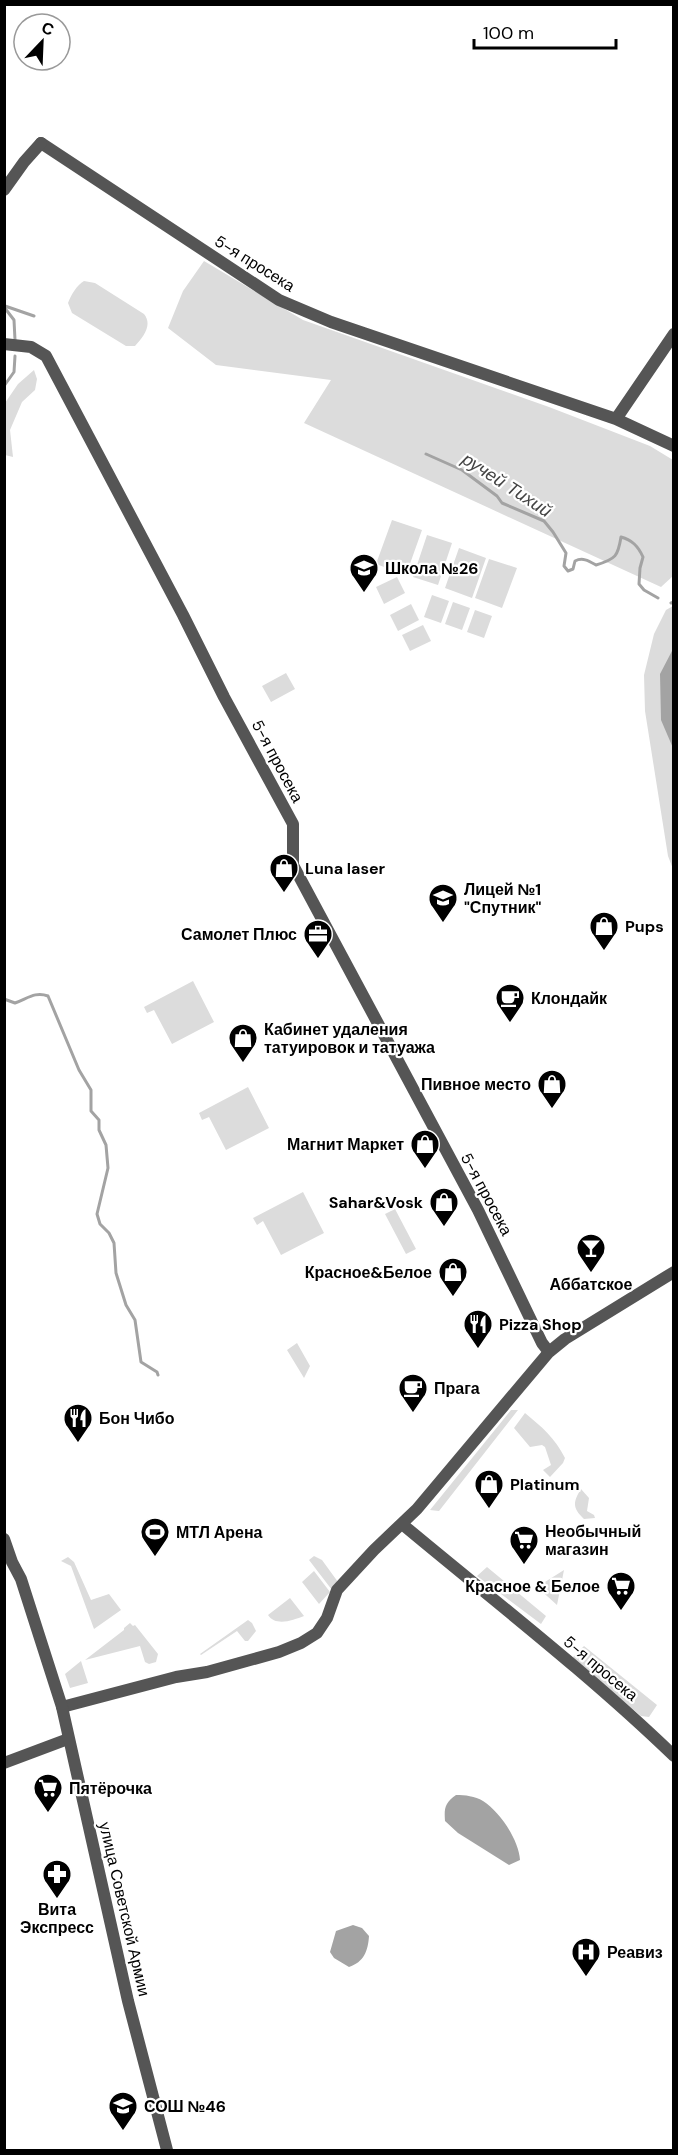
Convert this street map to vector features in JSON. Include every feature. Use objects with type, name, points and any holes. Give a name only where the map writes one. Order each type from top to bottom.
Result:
[{"type":"street","name":"5-я просека","points":[[4,190],[41,143],[279,300],[331,322],[616,419],[674,446]]},
{"type":"street","points":[[616,419],[674,334]]},
{"type":"street","name":"5-я просека","points":[[4,344],[31,347],[46,356],[293,824],[293,865],[478,1210],[549,1352]]},
{"type":"street","points":[[62,1707],[279,1652],[317,1633],[327,1618],[337,1590],[417,1509],[549,1352],[565,1339],[674,1272]]},
{"type":"street","name":"5-я просека","points":[[402,1524],[578,1670],[674,1756]]},
{"type":"street","name":"улица Советской Армии","points":[[4,1539],[25,1590],[62,1707],[128,2001],[167,2151]]},
{"type":"street","points":[[4,1763],[68,1739]]},
{"type":"shaded area","points":[[204,261],[303,320],[549,407],[650,446],[673,460],[673,576],[661,587],[304,423],[331,380],[216,365],[168,328],[183,291]]},
{"type":"shaded area","points":[[84,281],[95,283],[144,314],[148,322],[147,327],[135,346],[126,346],[72,313],[68,303],[74,290]]},
{"type":"shaded area","points":[[34,370],[37,379],[35,390],[22,402],[10,430],[13,457],[5,455],[5,403],[18,384]]},
{"type":"shaded area","points":[[392,520],[422,530],[406,575],[376,564]]},
{"type":"shaded area","points":[[427,535],[452,543],[438,585],[413,577]]},
{"type":"shaded area","points":[[459,548],[486,558],[472,598],[445,588]]},
{"type":"shaded area","points":[[489,559],[517,568],[502,608],[475,598]]},
{"type":"shaded area","points":[[397,577],[405,593],[384,604],[376,587]]},
{"type":"shaded area","points":[[432,595],[449,601],[441,623],[424,617]]},
{"type":"shaded area","points":[[453,602],[470,608],[462,630],[445,624]]},
{"type":"shaded area","points":[[411,604],[419,620],[398,631],[390,615]]},
{"type":"shaded area","points":[[673,606],[673,869],[668,856],[645,711],[644,675],[654,634],[666,610]]},
{"type":"shaded area","points":[[475,610],[492,616],[484,638],[467,632]]},
{"type":"shaded area","points":[[423,625],[431,641],[410,651],[402,635]]},
{"type":"shaded area","points":[[674,649],[673,796],[673,748],[661,720],[660,674]]},
{"type":"shaded area","points":[[286,673],[295,689],[271,702],[262,686]]},
{"type":"shaded area","points":[[193,981],[214,1022],[172,1044],[154,1010],[147,1013],[144,1007]]},
{"type":"shaded area","points":[[248,1087],[269,1128],[226,1150],[209,1117],[202,1120],[199,1113]]},
{"type":"shaded area","points":[[303,1192],[324,1233],[281,1255],[263,1221],[257,1225],[253,1218]]},
{"type":"shaded area","points":[[395,1209],[416,1249],[406,1254],[385,1214]]},
{"type":"shaded area","points":[[297,1343],[310,1366],[304,1378],[287,1350]]},
{"type":"shaded area","points":[[511,1410],[518,1410],[439,1511],[430,1510]]},
{"type":"shaded area","points":[[525,1413],[548,1433],[565,1458],[550,1477],[543,1470],[551,1465],[545,1447],[542,1445],[530,1447],[514,1428]]},
{"type":"shaded area","points":[[581,1489],[589,1498],[587,1511],[595,1518],[584,1519],[577,1512],[575,1501]]},
{"type":"shaded area","points":[[314,1556],[322,1560],[338,1582],[332,1590],[309,1560]]},
{"type":"shaded area","points":[[68,1557],[74,1562],[91,1600],[109,1594],[121,1610],[94,1629],[71,1566],[61,1561]]},
{"type":"shaded area","points":[[487,1567],[546,1616],[541,1624],[477,1576]]},
{"type":"shaded area","points":[[564,1570],[557,1605],[537,1587]]},
{"type":"shaded area","points":[[314,1571],[330,1592],[319,1604],[302,1582]]},
{"type":"shaded area","points":[[290,1598],[304,1616],[280,1622],[271,1619],[268,1615]]},
{"type":"shaded area","points":[[248,1620],[256,1631],[248,1641],[245,1641],[237,1631],[200,1654]]},
{"type":"shaded area","points":[[130,1623],[135,1625],[158,1654],[156,1662],[149,1664],[145,1662],[140,1646],[85,1660],[124,1630]]},
{"type":"shaded area","points":[[584,1646],[657,1705],[649,1717],[641,1716],[572,1658]]},
{"type":"shaded area","points":[[81,1661],[88,1683],[70,1688],[65,1674]]},
{"type":"shaded area","points":[[456,1795],[480,1799],[496,1812],[512,1835],[520,1860],[509,1865],[458,1833],[445,1821],[446,1806]]},
{"type":"shaded area","points":[[353,1925],[362,1928],[369,1936],[364,1955],[349,1967],[334,1958],[330,1952],[336,1931]]},
{"type":"waterway","name":"ручей Тихий","points":[[5,306],[34,316]]},
{"type":"waterway","points":[[4,307],[14,320],[15,340]]},
{"type":"waterway","points":[[4,386],[14,372],[15,356]]},
{"type":"waterway","name":"ручей Тихий","points":[[426,454],[462,470],[497,496],[502,503],[544,521],[566,553],[564,566],[568,571],[573,569],[575,561],[581,559],[596,565],[612,559],[619,549],[621,537],[628,540],[637,547],[643,557],[639,584],[644,590],[658,598]]},
{"type":"waterway","points":[[4,999],[15,1003],[35,995],[48,996],[79,1070],[91,1090],[91,1111],[99,1120],[99,1130],[106,1145],[108,1168],[97,1214],[100,1224],[109,1233],[114,1243],[116,1273],[126,1305],[135,1320],[141,1362],[158,1375]]},
{"type":"place","name":"Школа №26","points":[[364,594]]},
{"type":"place","name":"Luna laser","points":[[284,894]]},
{"type":"place","name":"Лицей №1 \"Спутник\"","points":[[443,924]]},
{"type":"place","name":"Pups","points":[[604,952]]},
{"type":"place","name":"Самолет Плюс","points":[[318,960]]},
{"type":"place","name":"Клондайк","points":[[510,1024]]},
{"type":"place","name":"Кабинет удаления татуировок и татуажа","points":[[243,1064]]},
{"type":"place","name":"Пивное место","points":[[552,1110]]},
{"type":"place","name":"Магнит Маркет","points":[[425,1170]]},
{"type":"place","name":"Sahar&Vosk","points":[[444,1228]]},
{"type":"place","name":"Аббатское","points":[[591,1274]]},
{"type":"place","name":"Красное&Белое","points":[[453,1298]]},
{"type":"place","name":"Pizza Shop","points":[[478,1350]]},
{"type":"place","name":"Прага","points":[[413,1414]]},
{"type":"place","name":"Бон Чибо","points":[[78,1444]]},
{"type":"place","name":"Platinum","points":[[489,1510]]},
{"type":"place","name":"МТЛ Арена","points":[[155,1558]]},
{"type":"place","name":"Необычный магазин","points":[[524,1566]]},
{"type":"place","name":"Красное & Белое","points":[[621,1612]]},
{"type":"place","name":"Пятёрочка","points":[[48,1814]]},
{"type":"place","name":"Вита Экспресс","points":[[57,1900]]},
{"type":"place","name":"Реавиз","points":[[586,1978]]},
{"type":"place","name":"СОШ №46","points":[[123,2132]]}]
